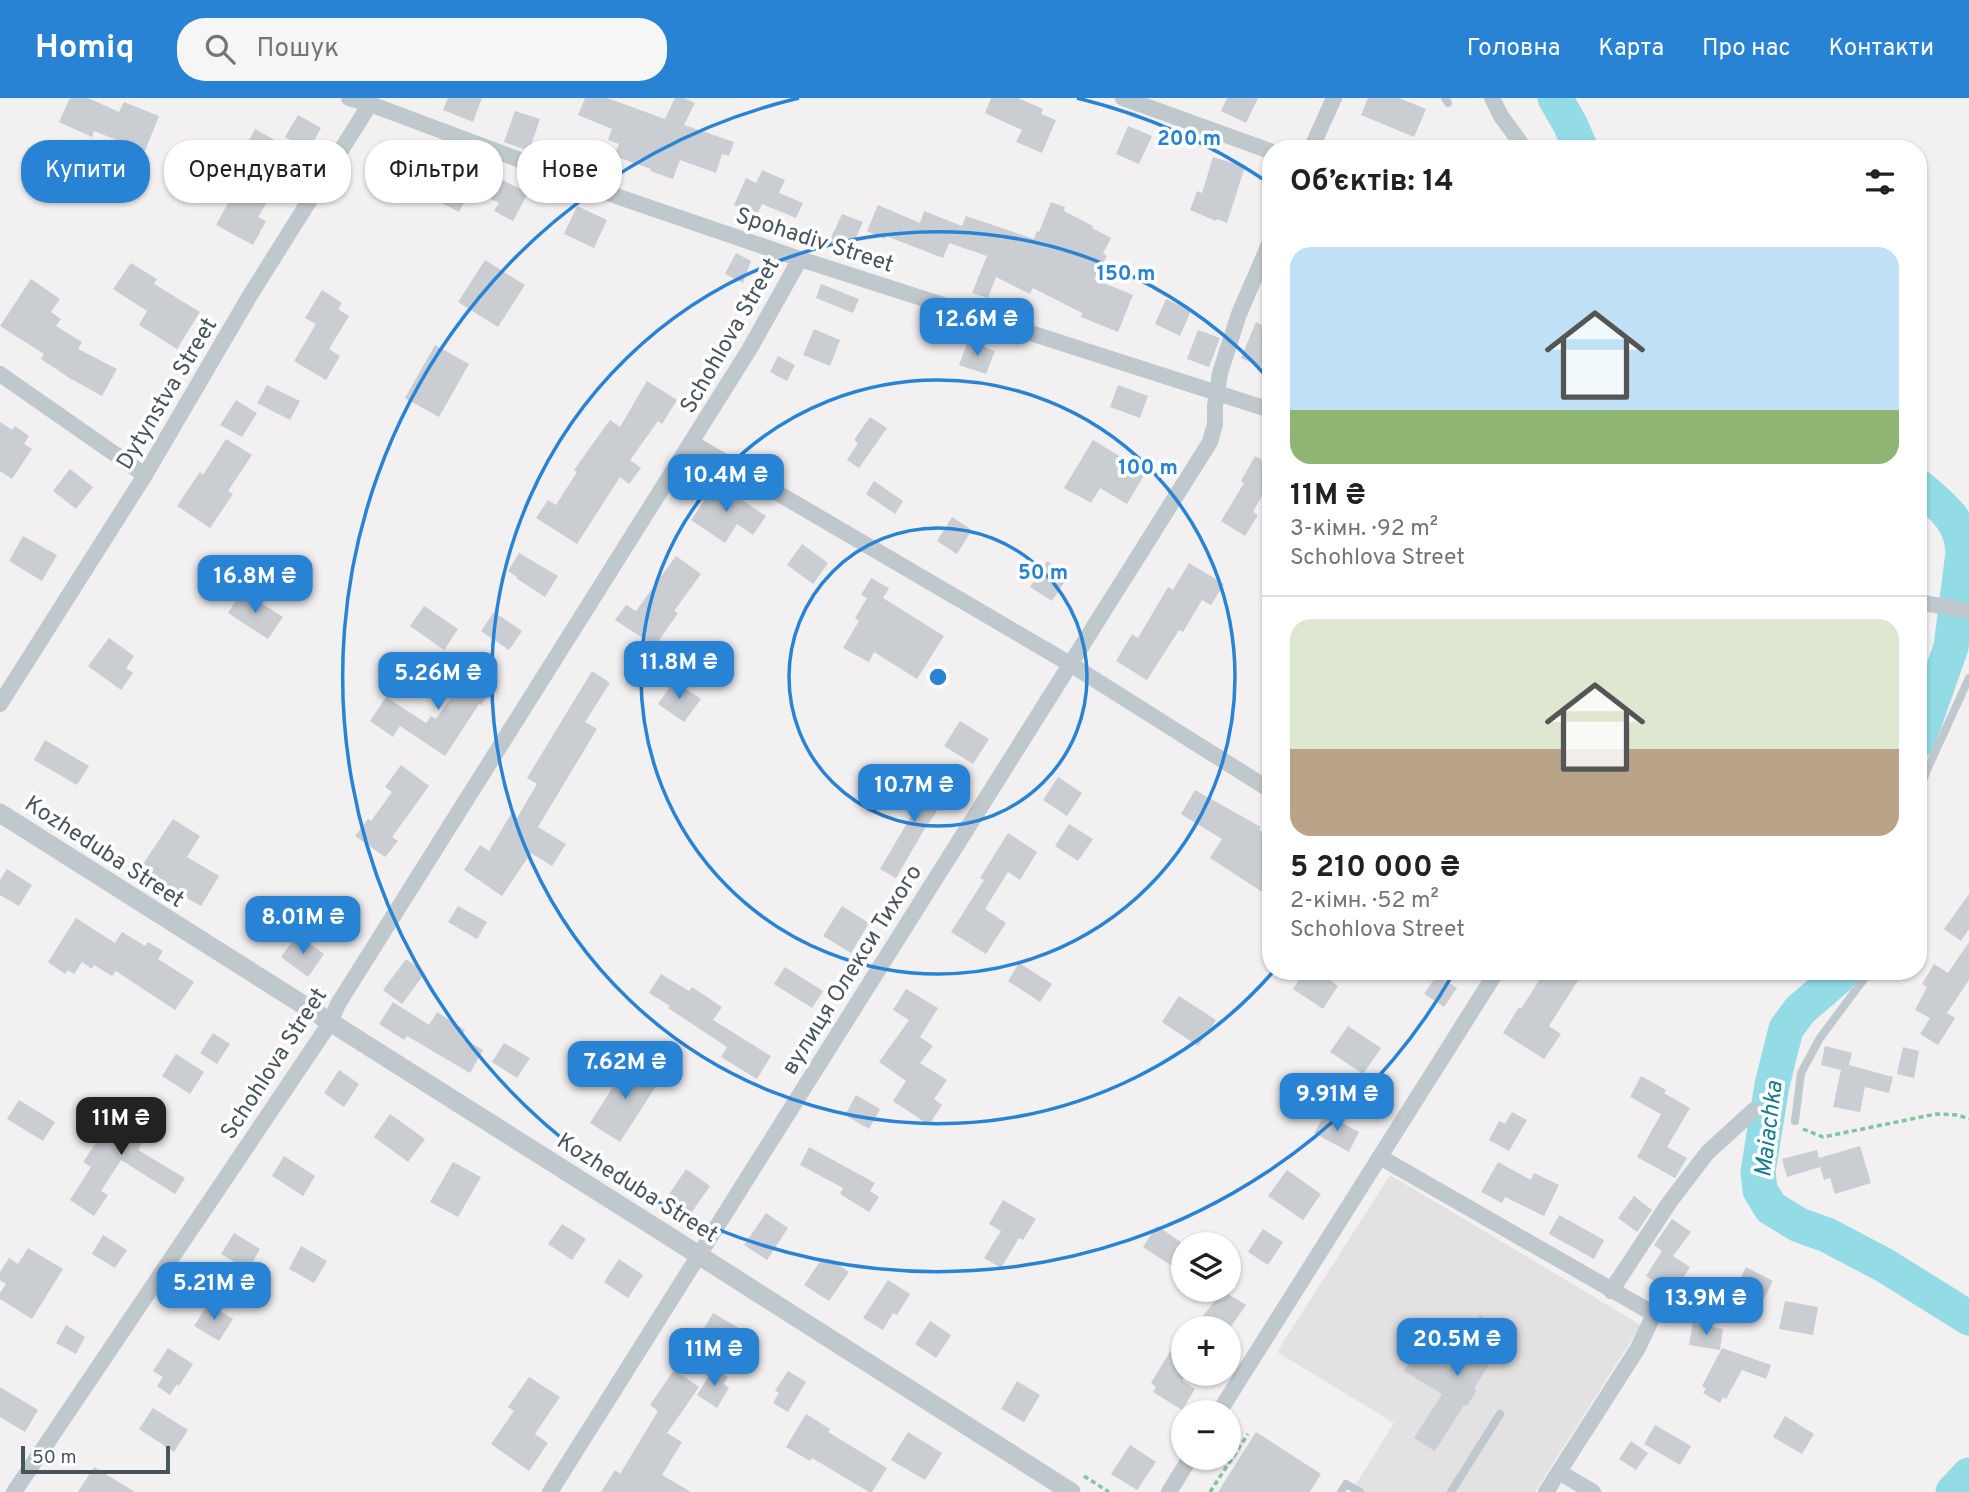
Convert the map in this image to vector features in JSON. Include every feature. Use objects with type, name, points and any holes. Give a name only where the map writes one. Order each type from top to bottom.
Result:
[{"type":"street","name":"Spohadiv Street","points":[[349,98],[619,197],[800,259],[1262,408]]},
{"type":"street","points":[[1123,98],[1262,148]]},
{"type":"street","points":[[1315,140],[1334,98]]},
{"type":"street","points":[[1492,98],[1516,140]]},
{"type":"street","name":"Dytynstva Street","points":[[0,705],[145,475],[249,297],[370,104]]},
{"type":"street","name":"Schohlova Street","points":[[14,1492],[330,1023],[338,1004],[692,443],[800,259]]},
{"type":"street","name":"вулиця Олекси Тихого","points":[[550,1492],[1210,442],[1215,424],[1220,373],[1262,261]]},
{"type":"street","points":[[0,373],[145,475]]},
{"type":"street","points":[[692,443],[1070,664],[1262,785]]},
{"type":"street","points":[[1927,603],[1969,611]]},
{"type":"street","name":"Kozheduba Street","points":[[0,813],[1071,1492]]},
{"type":"street","points":[[1227,1400],[1491,980]]},
{"type":"street","points":[[1611,1291],[1669,1203],[1707,1153],[1754,1110]]},
{"type":"street","points":[[1380,1157],[1654,1314],[1638,1348],[1546,1492]]},
{"type":"street","points":[[1169,1492],[1183,1470]]},
{"type":"street","points":[[1559,1472],[1593,1492]]},
{"type":"lane","points":[[1927,770],[1969,678]]},
{"type":"lane","points":[[1795,1121],[1801,1073],[1820,1038],[1863,980]]},
{"type":"lane","points":[[1451,1492],[1500,1414]]},
{"type":"lane","points":[[1341,1492],[1346,1484],[1360,1492]]},
{"type":"path","points":[[1795,1121],[1805,1131],[1823,1137],[1936,1114],[1958,1115],[1969,1119]]},
{"type":"path","points":[[1210,1492],[1248,1434]]},
{"type":"shaded area","points":[[1390,1175],[1641,1325],[1535,1492],[1351,1492],[1394,1423],[1277,1352]]},
{"type":"water","points":[[1537,98],[1565,98],[1574,117],[1572,128],[1560,121]]},
{"type":"building","points":[[70,98],[88,98],[119,112],[124,102],[159,116],[149,140],[117,140],[94,131],[92,137],[59,122]]},
{"type":"building","points":[[448,98],[482,98],[473,122],[443,110]]},
{"type":"building","points":[[585,98],[607,98],[665,119],[675,98],[684,98],[695,103],[684,125],[734,142],[729,156],[722,154],[716,173],[680,160],[673,179],[622,159],[622,140],[608,140],[612,129],[578,115]]},
{"type":"building","points":[[991,98],[1018,98],[1043,109],[1041,114],[1056,120],[1042,153],[1016,142],[1022,130],[985,113]]},
{"type":"building","points":[[1227,98],[1258,98],[1246,123],[1221,111]]},
{"type":"building","points":[[1368,98],[1399,98],[1426,109],[1414,137],[1361,115]]},
{"type":"building","points":[[515,111],[540,119],[533,140],[517,140],[517,147],[504,142]]},
{"type":"building","points":[[298,115],[321,128],[314,140],[291,140],[285,137]]},
{"type":"building","points":[[1128,126],[1152,136],[1139,164],[1116,154]]},
{"type":"building","points":[[255,129],[275,140],[249,140]]},
{"type":"building","points":[[1213,157],[1245,167],[1227,223],[1190,210],[1197,191],[1202,193]]},
{"type":"building","points":[[762,170],[785,180],[779,193],[803,203],[796,218],[762,204],[757,215],[734,205],[746,178],[756,183]]},
{"type":"building","points":[[503,180],[517,187],[517,203],[523,203],[513,221],[494,211],[499,203],[503,203]]},
{"type":"building","points":[[1051,202],[1065,207],[1064,211],[1111,238],[1103,253],[1107,256],[1094,279],[1133,295],[1118,332],[1081,317],[1082,313],[1033,288],[1030,294],[996,277],[988,298],[972,293],[987,256],[949,243],[943,258],[867,231],[878,205],[920,223],[924,211],[962,226],[966,216],[1034,239]]},
{"type":"building","points":[[228,203],[266,203],[258,217],[266,221],[253,245],[216,225]]},
{"type":"building","points":[[442,203],[464,203],[459,212]]},
{"type":"building","points":[[577,206],[607,220],[594,248],[564,234]]},
{"type":"building","points":[[842,214],[863,222],[850,251],[829,242]]},
{"type":"building","points":[[736,253],[751,261],[743,283],[725,274]]},
{"type":"building","points":[[485,260],[525,285],[498,327],[458,302]]},
{"type":"building","points":[[131,263],[157,279],[154,284],[200,312],[177,349],[139,325],[147,311],[113,289]]},
{"type":"building","points":[[31,279],[60,299],[51,312],[61,319],[56,326],[82,342],[78,349],[117,369],[102,396],[41,359],[44,354],[0,326]]},
{"type":"building","points":[[821,284],[859,299],[853,313],[816,298]]},
{"type":"building","points":[[322,290],[342,303],[338,309],[349,316],[329,349],[340,356],[326,380],[294,361],[316,324],[305,318]]},
{"type":"building","points":[[1166,299],[1191,311],[1180,336],[1155,324]]},
{"type":"building","points":[[1256,322],[1262,325],[1262,367],[1241,358]]},
{"type":"building","points":[[814,329],[840,340],[830,366],[803,355]]},
{"type":"building","points":[[1198,330],[1220,338],[1209,367],[1187,359]]},
{"type":"building","points":[[968,341],[995,351],[986,374],[959,365]]},
{"type":"building","points":[[435,345],[469,364],[439,417],[405,398]]},
{"type":"building","points":[[778,356],[795,365],[787,381],[770,372]]},
{"type":"building","points":[[647,381],[677,400],[662,424],[658,421],[630,460],[641,468],[629,484],[620,477],[577,544],[536,518],[548,500],[556,505],[577,472],[574,470],[610,420],[620,427]]},
{"type":"building","points":[[267,385],[300,401],[290,420],[257,403]]},
{"type":"building","points":[[1118,385],[1148,396],[1140,418],[1110,407]]},
{"type":"building","points":[[236,400],[257,413],[242,437],[220,425]]},
{"type":"building","points":[[870,417],[887,428],[859,468],[847,460],[858,443],[854,440]]},
{"type":"building","points":[[0,422],[12,430],[15,426],[29,436],[24,444],[32,449],[12,479],[0,471]]},
{"type":"building","points":[[226,439],[252,455],[228,491],[233,494],[210,528],[177,506],[200,472],[203,475]]},
{"type":"building","points":[[1093,440],[1146,472],[1127,504],[1100,488],[1091,503],[1064,488]]},
{"type":"building","points":[[1255,456],[1262,460],[1262,496],[1253,512],[1258,515],[1245,536],[1221,521],[1244,483],[1241,481]]},
{"type":"building","points":[[70,469],[93,487],[76,509],[53,491]]},
{"type":"building","points":[[874,481],[903,501],[895,514],[866,494]]},
{"type":"building","points":[[716,483],[766,516],[753,535],[737,524],[725,543],[691,520]]},
{"type":"building","points":[[952,517],[972,530],[957,554],[937,541]]},
{"type":"building","points":[[23,536],[57,555],[42,581],[9,561]]},
{"type":"building","points":[[802,544],[828,563],[813,584],[787,565]]},
{"type":"building","points":[[519,553],[558,576],[545,597],[508,571]]},
{"type":"building","points":[[676,556],[701,574],[674,611],[678,613],[655,646],[615,620],[626,605],[636,611]]},
{"type":"building","points":[[1047,561],[1069,575],[1052,601],[1030,587]]},
{"type":"building","points":[[1189,563],[1224,584],[1211,605],[1202,600],[1183,632],[1179,630],[1147,680],[1116,661],[1132,634],[1138,638],[1168,587],[1173,590]]},
{"type":"building","points":[[871,578],[889,588],[883,598],[944,636],[917,679],[874,652],[869,662],[843,648],[859,621],[855,618],[867,598],[861,595]]},
{"type":"building","points":[[242,591],[283,617],[268,639],[228,613]]},
{"type":"building","points":[[424,606],[458,629],[444,650],[410,626]]},
{"type":"building","points":[[494,612],[522,631],[509,650],[481,631]]},
{"type":"building","points":[[109,638],[134,656],[126,668],[133,673],[121,690],[88,666]]},
{"type":"building","points":[[454,662],[493,687],[445,756],[400,726],[393,737],[370,721],[386,697],[426,723],[431,716],[436,719],[457,689],[442,680]]},
{"type":"building","points":[[592,671],[610,683],[585,722],[597,729],[538,827],[566,844],[552,866],[531,853],[502,896],[464,870],[480,845],[489,851],[511,814],[517,818],[537,784],[527,778]]},
{"type":"building","points":[[674,681],[701,699],[684,722],[658,704]]},
{"type":"building","points":[[960,721],[989,739],[973,764],[944,746]]},
{"type":"building","points":[[45,740],[89,766],[77,785],[34,760]]},
{"type":"building","points":[[401,765],[429,786],[392,837],[398,841],[385,857],[355,836],[368,819],[371,821],[392,792],[385,787]]},
{"type":"building","points":[[1058,777],[1082,793],[1067,816],[1043,800]]},
{"type":"building","points":[[919,778],[947,795],[896,878],[880,869],[913,813],[902,806]]},
{"type":"building","points":[[1195,790],[1261,827],[1262,892],[1210,858],[1222,839],[1181,814]]},
{"type":"building","points":[[173,819],[200,836],[187,857],[219,876],[201,906],[139,870]]},
{"type":"building","points":[[1069,824],[1093,839],[1078,861],[1055,846]]},
{"type":"building","points":[[1008,833],[1037,852],[1020,880],[1008,872],[985,909],[1006,923],[986,954],[951,932],[984,880],[980,878]]},
{"type":"building","points":[[7,869],[32,885],[19,906],[0,895],[0,880]]},
{"type":"building","points":[[1969,894],[1969,929],[1961,941],[1944,929]]},
{"type":"building","points":[[458,906],[487,922],[477,939],[448,922]]},
{"type":"building","points":[[842,906],[869,923],[851,953],[823,936]]},
{"type":"building","points":[[76,918],[115,943],[122,932],[145,946],[148,942],[163,951],[158,959],[194,982],[175,1010],[116,971],[112,976],[94,965],[92,969],[82,962],[74,974],[68,970],[65,974],[48,962]]},
{"type":"building","points":[[297,935],[324,954],[308,977],[281,957]]},
{"type":"building","points":[[1969,942],[1969,980],[1947,1013],[1955,1018],[1938,1045],[1920,1034],[1930,1018],[1915,1010],[1927,987],[1922,984],[1927,980],[1934,964],[1948,973]]},
{"type":"building","points":[[406,959],[425,973],[402,1004],[383,990]]},
{"type":"building","points":[[1019,963],[1052,984],[1040,1002],[1008,981]]},
{"type":"building","points":[[785,967],[823,991],[812,1008],[774,984]]},
{"type":"building","points":[[661,974],[689,991],[692,987],[722,1007],[713,1020],[771,1056],[757,1079],[721,1057],[727,1047],[649,993]]},
{"type":"building","points":[[1299,980],[1330,980],[1338,986],[1323,1009],[1293,989]]},
{"type":"building","points":[[1434,980],[1445,980],[1457,988],[1444,1007],[1424,994]]},
{"type":"building","points":[[1539,980],[1578,980],[1549,1026],[1561,1034],[1544,1059],[1503,1033],[1519,1007],[1521,1009]]},
{"type":"building","points":[[906,989],[938,1008],[920,1037],[933,1046],[920,1063],[947,1080],[934,1099],[942,1105],[929,1125],[893,1101],[906,1081],[879,1062],[909,1020],[893,1010]]},
{"type":"building","points":[[1179,996],[1216,1020],[1198,1046],[1162,1022]]},
{"type":"building","points":[[393,1002],[429,1025],[437,1012],[465,1030],[461,1037],[483,1050],[470,1073],[407,1036],[404,1040],[379,1024]]},
{"type":"building","points":[[1348,1026],[1381,1048],[1363,1074],[1330,1052]]},
{"type":"building","points":[[213,1033],[230,1044],[217,1064],[200,1053]]},
{"type":"building","points":[[504,1043],[530,1058],[517,1078],[492,1062]]},
{"type":"building","points":[[1825,1046],[1852,1053],[1849,1065],[1893,1077],[1889,1093],[1865,1087],[1860,1112],[1833,1107],[1841,1070],[1821,1065]]},
{"type":"building","points":[[1903,1047],[1919,1051],[1914,1078],[1897,1074]]},
{"type":"building","points":[[176,1054],[204,1072],[190,1094],[162,1076]]},
{"type":"building","points":[[630,1060],[660,1080],[620,1142],[590,1123]]},
{"type":"building","points":[[339,1070],[359,1084],[344,1107],[324,1093]]},
{"type":"building","points":[[1641,1076],[1690,1108],[1667,1147],[1687,1158],[1675,1178],[1637,1157],[1661,1114],[1630,1097]]},
{"type":"building","points":[[856,1095],[880,1109],[869,1129],[845,1115]]},
{"type":"building","points":[[19,1100],[55,1122],[43,1141],[7,1119]]},
{"type":"building","points":[[127,1103],[156,1121],[138,1150],[185,1178],[175,1194],[121,1160],[101,1191],[108,1195],[94,1216],[70,1200],[91,1167],[83,1162],[107,1127],[98,1122],[108,1106],[121,1113]]},
{"type":"building","points":[[1512,1112],[1527,1120],[1509,1151],[1489,1140],[1499,1121],[1505,1124]]},
{"type":"building","points":[[390,1114],[425,1139],[408,1162],[374,1137]]},
{"type":"building","points":[[1325,1114],[1359,1132],[1349,1152],[1314,1133]]},
{"type":"building","points":[[1860,1146],[1871,1183],[1835,1194],[1830,1178],[1824,1180],[1820,1167],[1787,1177],[1782,1159],[1817,1150],[1819,1158]]},
{"type":"building","points":[[809,1147],[875,1183],[870,1191],[879,1197],[869,1212],[840,1194],[843,1188],[800,1165]]},
{"type":"building","points":[[284,1156],[315,1176],[303,1196],[272,1176]]},
{"type":"building","points":[[453,1162],[481,1177],[458,1217],[430,1202]]},
{"type":"building","points":[[1498,1162],[1531,1180],[1534,1173],[1559,1185],[1544,1216],[1505,1197],[1502,1203],[1481,1192]]},
{"type":"building","points":[[686,1169],[710,1186],[689,1216],[665,1200]]},
{"type":"building","points":[[1287,1170],[1321,1194],[1303,1220],[1268,1196]]},
{"type":"building","points":[[1634,1196],[1652,1210],[1637,1232],[1618,1218]]},
{"type":"building","points":[[1003,1200],[1036,1219],[1023,1240],[1019,1238],[1001,1268],[984,1258],[1001,1231],[989,1224]]},
{"type":"building","points":[[766,1213],[788,1228],[767,1260],[744,1245]]},
{"type":"building","points":[[1559,1215],[1604,1240],[1594,1259],[1549,1234]]},
{"type":"building","points":[[1672,1219],[1691,1232],[1673,1256],[1690,1267],[1673,1293],[1646,1276],[1662,1251],[1654,1245]]},
{"type":"building","points":[[562,1224],[586,1239],[572,1260],[548,1244]]},
{"type":"building","points":[[1157,1226],[1171,1235],[1171,1265],[1143,1247]]},
{"type":"building","points":[[1263,1229],[1283,1242],[1268,1265],[1248,1252]]},
{"type":"building","points":[[234,1233],[260,1249],[248,1270],[221,1254]]},
{"type":"building","points":[[103,1235],[127,1250],[115,1268],[92,1254]]},
{"type":"building","points":[[301,1246],[327,1261],[314,1283],[289,1269]]},
{"type":"building","points":[[28,1248],[63,1269],[32,1319],[0,1299],[0,1293],[6,1284],[0,1280],[0,1272],[9,1258],[18,1264]]},
{"type":"building","points":[[828,1258],[849,1272],[829,1301],[804,1285],[821,1260],[825,1262]]},
{"type":"building","points":[[619,1259],[643,1275],[628,1298],[604,1282]]},
{"type":"building","points":[[1746,1267],[1773,1281],[1755,1316],[1728,1303]]},
{"type":"building","points":[[888,1280],[910,1294],[897,1315],[893,1313],[883,1330],[863,1318]]},
{"type":"building","points":[[1785,1301],[1818,1307],[1813,1335],[1779,1329]]},
{"type":"building","points":[[1214,1302],[1241,1302],[1246,1305],[1238,1316],[1203,1316]]},
{"type":"building","points":[[208,1304],[233,1319],[219,1341],[194,1326]]},
{"type":"building","points":[[713,1313],[744,1331],[726,1361],[695,1344]]},
{"type":"building","points":[[1480,1315],[1517,1339],[1505,1359],[1496,1354],[1474,1388],[1477,1390],[1467,1406],[1464,1405],[1435,1451],[1414,1438],[1442,1394],[1404,1371],[1418,1348],[1457,1371],[1476,1341],[1467,1336]]},
{"type":"building","points":[[930,1321],[951,1335],[936,1358],[915,1344]]},
{"type":"building","points":[[1693,1323],[1723,1329],[1720,1350],[1689,1345]]},
{"type":"building","points":[[66,1325],[85,1337],[76,1354],[56,1343]]},
{"type":"building","points":[[168,1348],[193,1364],[170,1395],[157,1386],[163,1377],[153,1371]]},
{"type":"building","points":[[1722,1348],[1771,1365],[1766,1379],[1742,1370],[1726,1399],[1723,1397],[1720,1403],[1703,1393],[1706,1389],[1702,1386]]},
{"type":"building","points":[[1171,1350],[1171,1386],[1190,1386],[1195,1389],[1188,1400],[1171,1400],[1171,1403],[1153,1392],[1156,1387],[1151,1383]]},
{"type":"building","points":[[714,1368],[728,1377],[724,1384],[729,1388],[717,1408],[697,1395]]},
{"type":"building","points":[[674,1370],[699,1387],[667,1433],[682,1442],[662,1475],[691,1492],[601,1492],[615,1470],[620,1474],[658,1411],[650,1405]]},
{"type":"building","points":[[788,1371],[806,1382],[788,1412],[773,1403],[779,1393],[775,1391]]},
{"type":"building","points":[[529,1377],[560,1397],[535,1434],[548,1443],[529,1471],[491,1444],[514,1411],[508,1407]]},
{"type":"building","points":[[1017,1381],[1040,1395],[1024,1422],[1001,1409]]},
{"type":"building","points":[[0,1387],[38,1410],[25,1432],[0,1417]]},
{"type":"building","points":[[153,1408],[188,1430],[174,1452],[139,1429]]},
{"type":"building","points":[[806,1414],[830,1429],[828,1432],[887,1468],[872,1492],[812,1458],[810,1461],[786,1447]]},
{"type":"building","points":[[1785,1416],[1814,1434],[1802,1454],[1773,1437]]},
{"type":"building","points":[[1655,1425],[1691,1446],[1680,1465],[1644,1444]]},
{"type":"building","points":[[908,1432],[942,1453],[925,1480],[891,1460]]},
{"type":"building","points":[[1256,1432],[1321,1474],[1310,1492],[1218,1492],[1232,1470],[1241,1470],[1241,1456]]},
{"type":"building","points":[[1631,1441],[1648,1453],[1636,1470],[1619,1459]]},
{"type":"building","points":[[1130,1445],[1156,1462],[1137,1490],[1111,1474]]},
{"type":"building","points":[[94,1467],[135,1492],[78,1492]]},
{"type":"waterway","name":"Maiachka","points":[[1555,98],[1577,140]]},
{"type":"waterway","name":"Maiachka","points":[[1927,494],[1954,522],[1962,541],[1963,553],[1951,647],[1927,715]]},
{"type":"waterway","name":"Maiachka","points":[[1835,980],[1800,1010],[1786,1029],[1772,1085],[1758,1172],[1760,1190],[1771,1208],[1799,1225],[1827,1235],[1884,1265],[1969,1318]]},
{"type":"waterway","name":"Maiachka","points":[[1953,1492],[1969,1475]]}]
